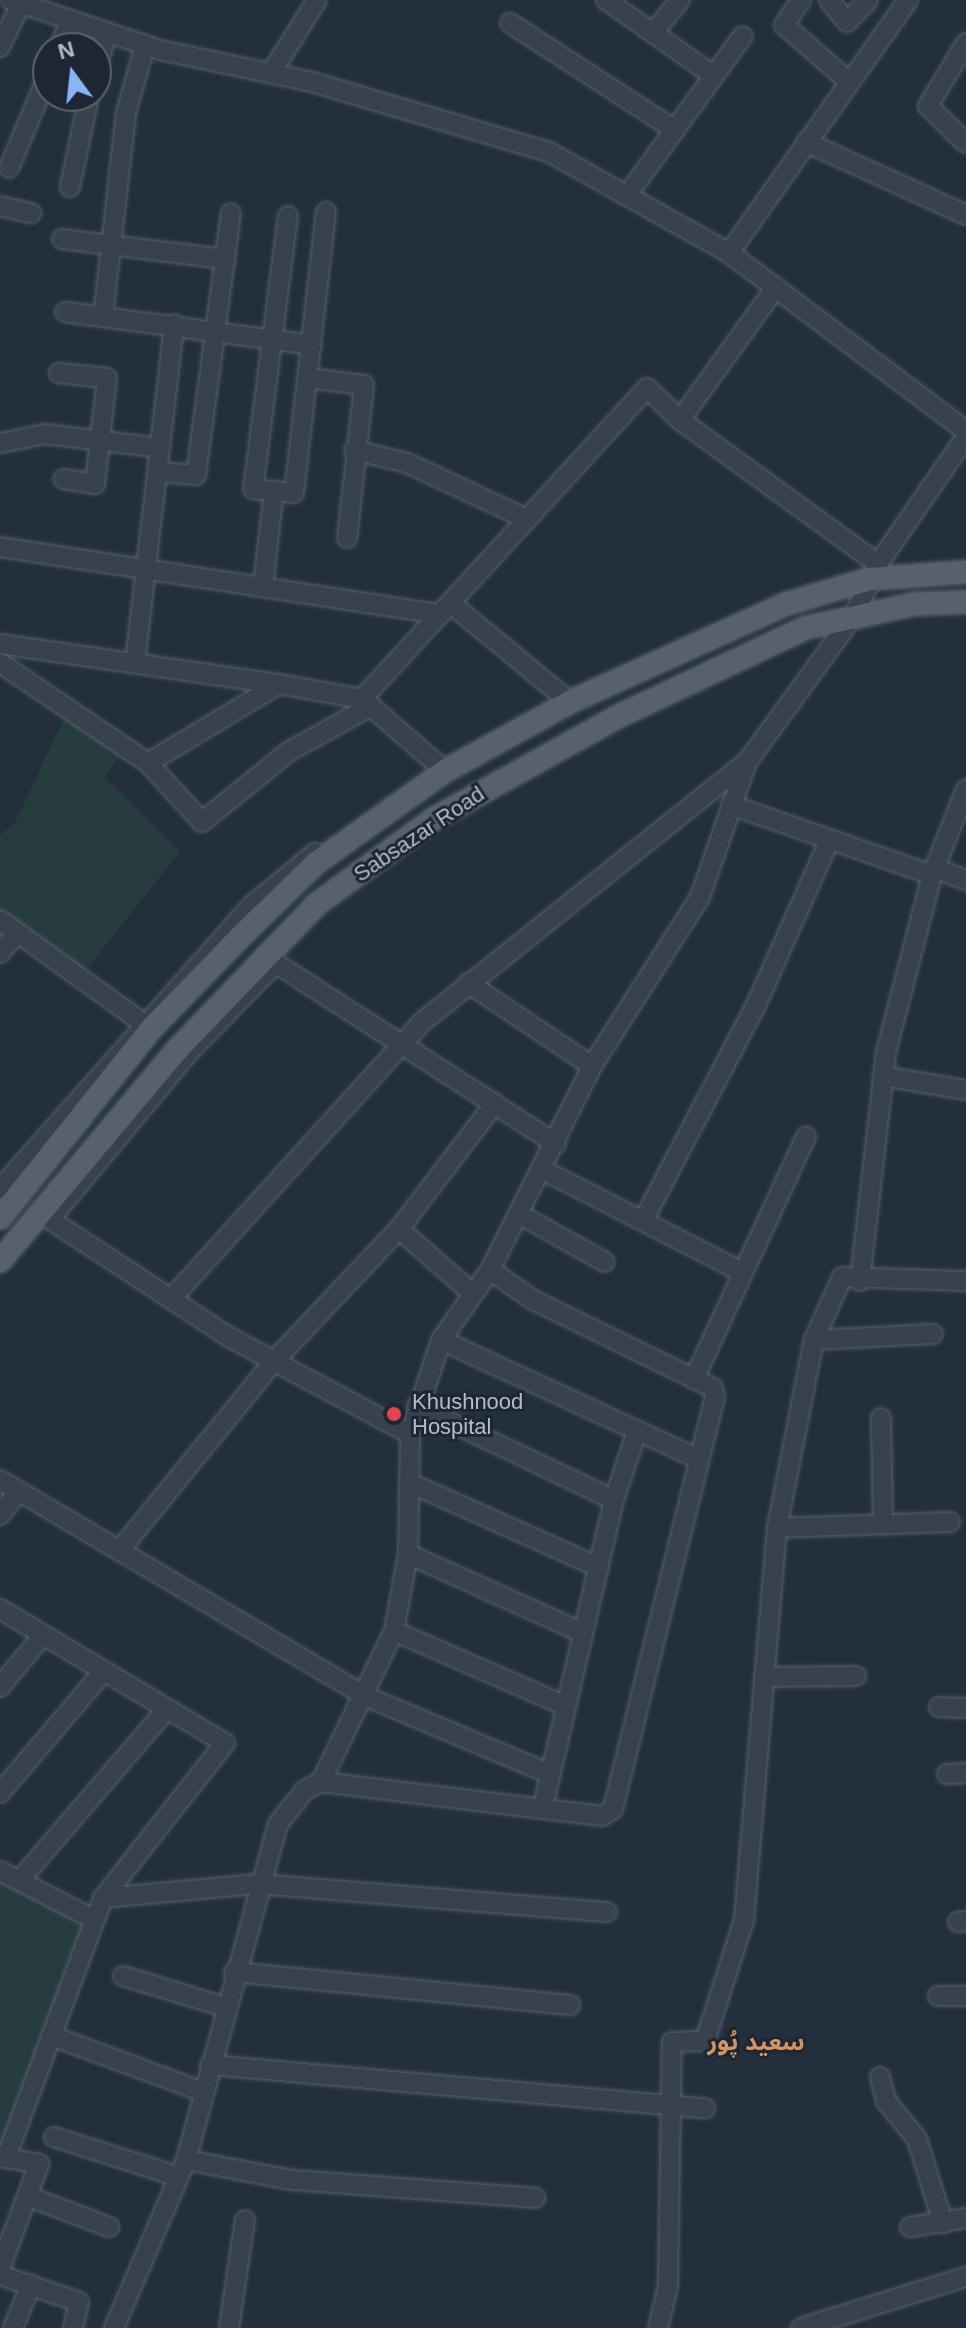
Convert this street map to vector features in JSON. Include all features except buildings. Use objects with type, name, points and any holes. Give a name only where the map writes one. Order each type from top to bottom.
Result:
[{"type":"main road","name":"Sabsazar Road","points":[[0,1218],[147,1026],[316,863],[442,768],[567,699],[786,604],[874,571],[966,572]]},
{"type":"main road","name":"Sabsazar Road","points":[[4,1247],[45,1216],[317,904],[432,820],[523,766],[729,660],[854,615],[966,602]]},
{"type":"street","points":[[271,73],[317,0]]},
{"type":"street","points":[[606,0],[714,76]]},
{"type":"street","points":[[653,33],[680,0]]},
{"type":"street","points":[[801,0],[784,25],[848,81]]},
{"type":"street","points":[[829,0],[847,22],[868,0]]},
{"type":"street","points":[[729,253],[908,0]]},
{"type":"street","points":[[0,47],[16,3],[104,32]]},
{"type":"street","points":[[66,32],[70,22]]},
{"type":"street","points":[[510,23],[675,130]]},
{"type":"street","points":[[112,35],[271,73],[549,152],[729,253],[966,434],[874,571],[854,615],[747,762],[468,983],[404,1042],[171,1299]]},
{"type":"street","points":[[628,194],[743,36]]},
{"type":"street","points":[[966,43],[928,106],[966,143]]},
{"type":"street","points":[[103,316],[126,113],[145,45]]},
{"type":"street","points":[[9,168],[32,112]]},
{"type":"street","points":[[70,187],[86,112]]},
{"type":"street","points":[[806,142],[966,215]]},
{"type":"street","points":[[0,206],[31,213]]},
{"type":"street","points":[[288,216],[253,489],[294,493],[326,212]]},
{"type":"street","points":[[157,472],[196,475],[218,329],[231,213]]},
{"type":"street","points":[[62,239],[226,259]]},
{"type":"street","points":[[680,420],[776,287]]},
{"type":"street","points":[[65,312],[218,329],[312,345]]},
{"type":"street","points":[[135,663],[174,324]]},
{"type":"street","points":[[59,373],[107,378],[95,484],[63,479]]},
{"type":"street","points":[[309,378],[364,385],[354,450],[347,538]]},
{"type":"street","points":[[0,663],[148,763],[202,822],[288,752],[366,702],[445,609],[647,388],[680,420],[874,571]]},
{"type":"street","points":[[0,443],[45,434],[160,448]]},
{"type":"street","points":[[354,450],[407,463],[527,519]]},
{"type":"street","points":[[263,586],[274,491]]},
{"type":"street","points":[[0,547],[445,609],[567,699]]},
{"type":"street","points":[[0,644],[279,684],[366,702],[442,768]]},
{"type":"street","points":[[148,763],[279,684]]},
{"type":"street","points":[[321,1782],[367,1697],[394,1631],[408,1554],[410,1434],[441,1340],[471,1292],[490,1270],[556,1144],[592,1066],[700,897],[747,762]]},
{"type":"street","points":[[860,1281],[883,1076],[933,871],[966,789]]},
{"type":"street","points":[[731,805],[828,843],[966,880]]},
{"type":"street","points":[[643,1221],[756,1005],[828,843]]},
{"type":"street","points":[[0,920],[147,1026],[0,1189]]},
{"type":"street","points":[[0,953],[17,933]]},
{"type":"street","points":[[271,960],[404,1042],[556,1144]]},
{"type":"street","points":[[468,983],[592,1066]]},
{"type":"street","points":[[883,1076],[966,1090]]},
{"type":"street","points":[[119,1551],[274,1361],[399,1229],[495,1103]]},
{"type":"street","points":[[694,1379],[740,1271],[806,1137]]},
{"type":"street","points":[[543,1170],[740,1271]]},
{"type":"street","points":[[519,1214],[605,1262]]},
{"type":"street","points":[[45,1216],[171,1299],[274,1361],[410,1434]]},
{"type":"street","points":[[399,1229],[471,1292]]},
{"type":"street","points":[[114,2328],[183,2169],[258,1884],[278,1824],[305,1790],[321,1782],[602,1816],[613,1809],[715,1397],[694,1379],[533,1300],[490,1270]]},
{"type":"street","points":[[658,2328],[668,2286],[672,2042],[705,2041],[744,1920],[777,1528],[814,1340],[842,1277],[860,1281],[966,1281]]},
{"type":"street","points":[[814,1340],[933,1334]]},
{"type":"street","points":[[441,1340],[699,1459]]},
{"type":"street","points":[[417,1406],[614,1500]]},
{"type":"street","points":[[881,1418],[883,1524]]},
{"type":"street","points":[[543,1807],[614,1500],[637,1431]]},
{"type":"street","points":[[0,1480],[367,1697],[550,1774]]},
{"type":"street","points":[[410,1483],[599,1567]]},
{"type":"street","points":[[0,1515],[18,1492]]},
{"type":"street","points":[[777,1528],[950,1522]]},
{"type":"street","points":[[408,1554],[583,1633]]},
{"type":"street","points":[[0,1609],[225,1743],[103,1898],[3,2157],[39,2164],[0,2269]]},
{"type":"street","points":[[394,1631],[566,1706]]},
{"type":"street","points":[[0,1687],[43,1635]]},
{"type":"street","points":[[0,1793],[104,1671]]},
{"type":"street","points":[[764,1677],[856,1676]]},
{"type":"street","points":[[939,1707],[966,1708]]},
{"type":"street","points":[[19,1881],[167,1709]]},
{"type":"street","points":[[947,1774],[966,1773]]},
{"type":"street","points":[[0,1871],[95,1920]]},
{"type":"street","points":[[103,1898],[258,1884],[607,1912]]},
{"type":"street","points":[[234,1972],[570,2005]]},
{"type":"street","points":[[123,1976],[225,2007]]},
{"type":"street","points":[[938,1996],[966,1996]]},
{"type":"street","points":[[52,2036],[203,2092]]},
{"type":"street","points":[[210,2065],[705,2108]]},
{"type":"street","points":[[880,2077],[886,2101],[917,2139],[943,2223]]},
{"type":"street","points":[[54,2137],[183,2169],[535,2198]]},
{"type":"street","points":[[27,2196],[109,2227]]},
{"type":"street","points":[[910,2227],[966,2218]]},
{"type":"street","points":[[229,2328],[245,2220]]},
{"type":"street","points":[[0,2275],[79,2302],[73,2328]]},
{"type":"street","points":[[801,2328],[966,2277]]},
{"type":"street","points":[[13,2328],[31,2285]]},
{"type":"green space","points":[[71,703],[126,746],[104,777],[180,852],[82,975],[0,917],[0,835],[15,823]]},
{"type":"green space","points":[[0,1871],[95,1920],[0,2157]]},
{"type":"place","name":"Khushnood Hospital","points":[[394,1414]]},
{"type":"district","name":"سعید پُور","points":[[756,2042]]}]
